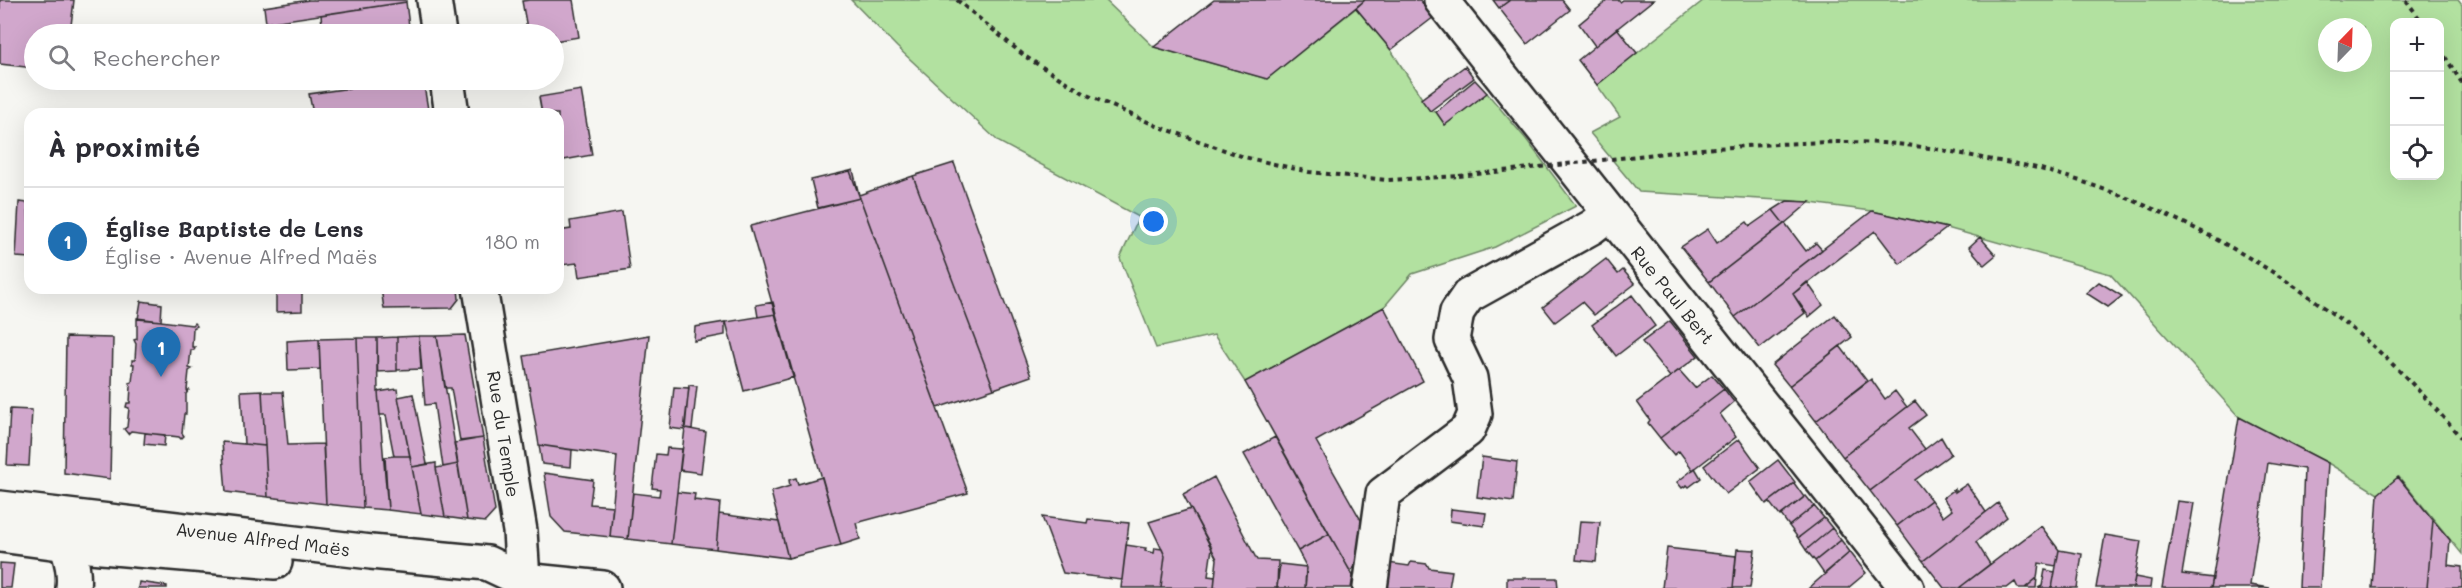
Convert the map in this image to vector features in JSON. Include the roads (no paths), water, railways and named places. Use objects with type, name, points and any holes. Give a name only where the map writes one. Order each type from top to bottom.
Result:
[{"type":"street","points":[[434,0],[438,24]]},
{"type":"street","name":"Rue Paul Bert","points":[[1441,0],[1907,588]]},
{"type":"street","points":[[448,90],[451,108]]},
{"type":"street","points":[[1370,588],[1383,494],[1468,430],[1475,414],[1470,378],[1452,340],[1456,312],[1468,296],[1592,227],[1609,214]]},
{"type":"street","name":"Rue du Temple","points":[[481,294],[520,531],[523,580]]},
{"type":"street","name":"Avenue Alfred Maës","points":[[0,508],[371,552],[487,562],[523,580],[603,588]]},
{"type":"street","points":[[51,513],[67,544],[74,574],[73,588]]},
{"type":"street","name":"Avenue Alfred Maës","points":[[0,535],[67,544],[359,570],[505,587],[523,580]]},
{"type":"place","name":"Église Baptiste de Lens","points":[[161,377]]}]
